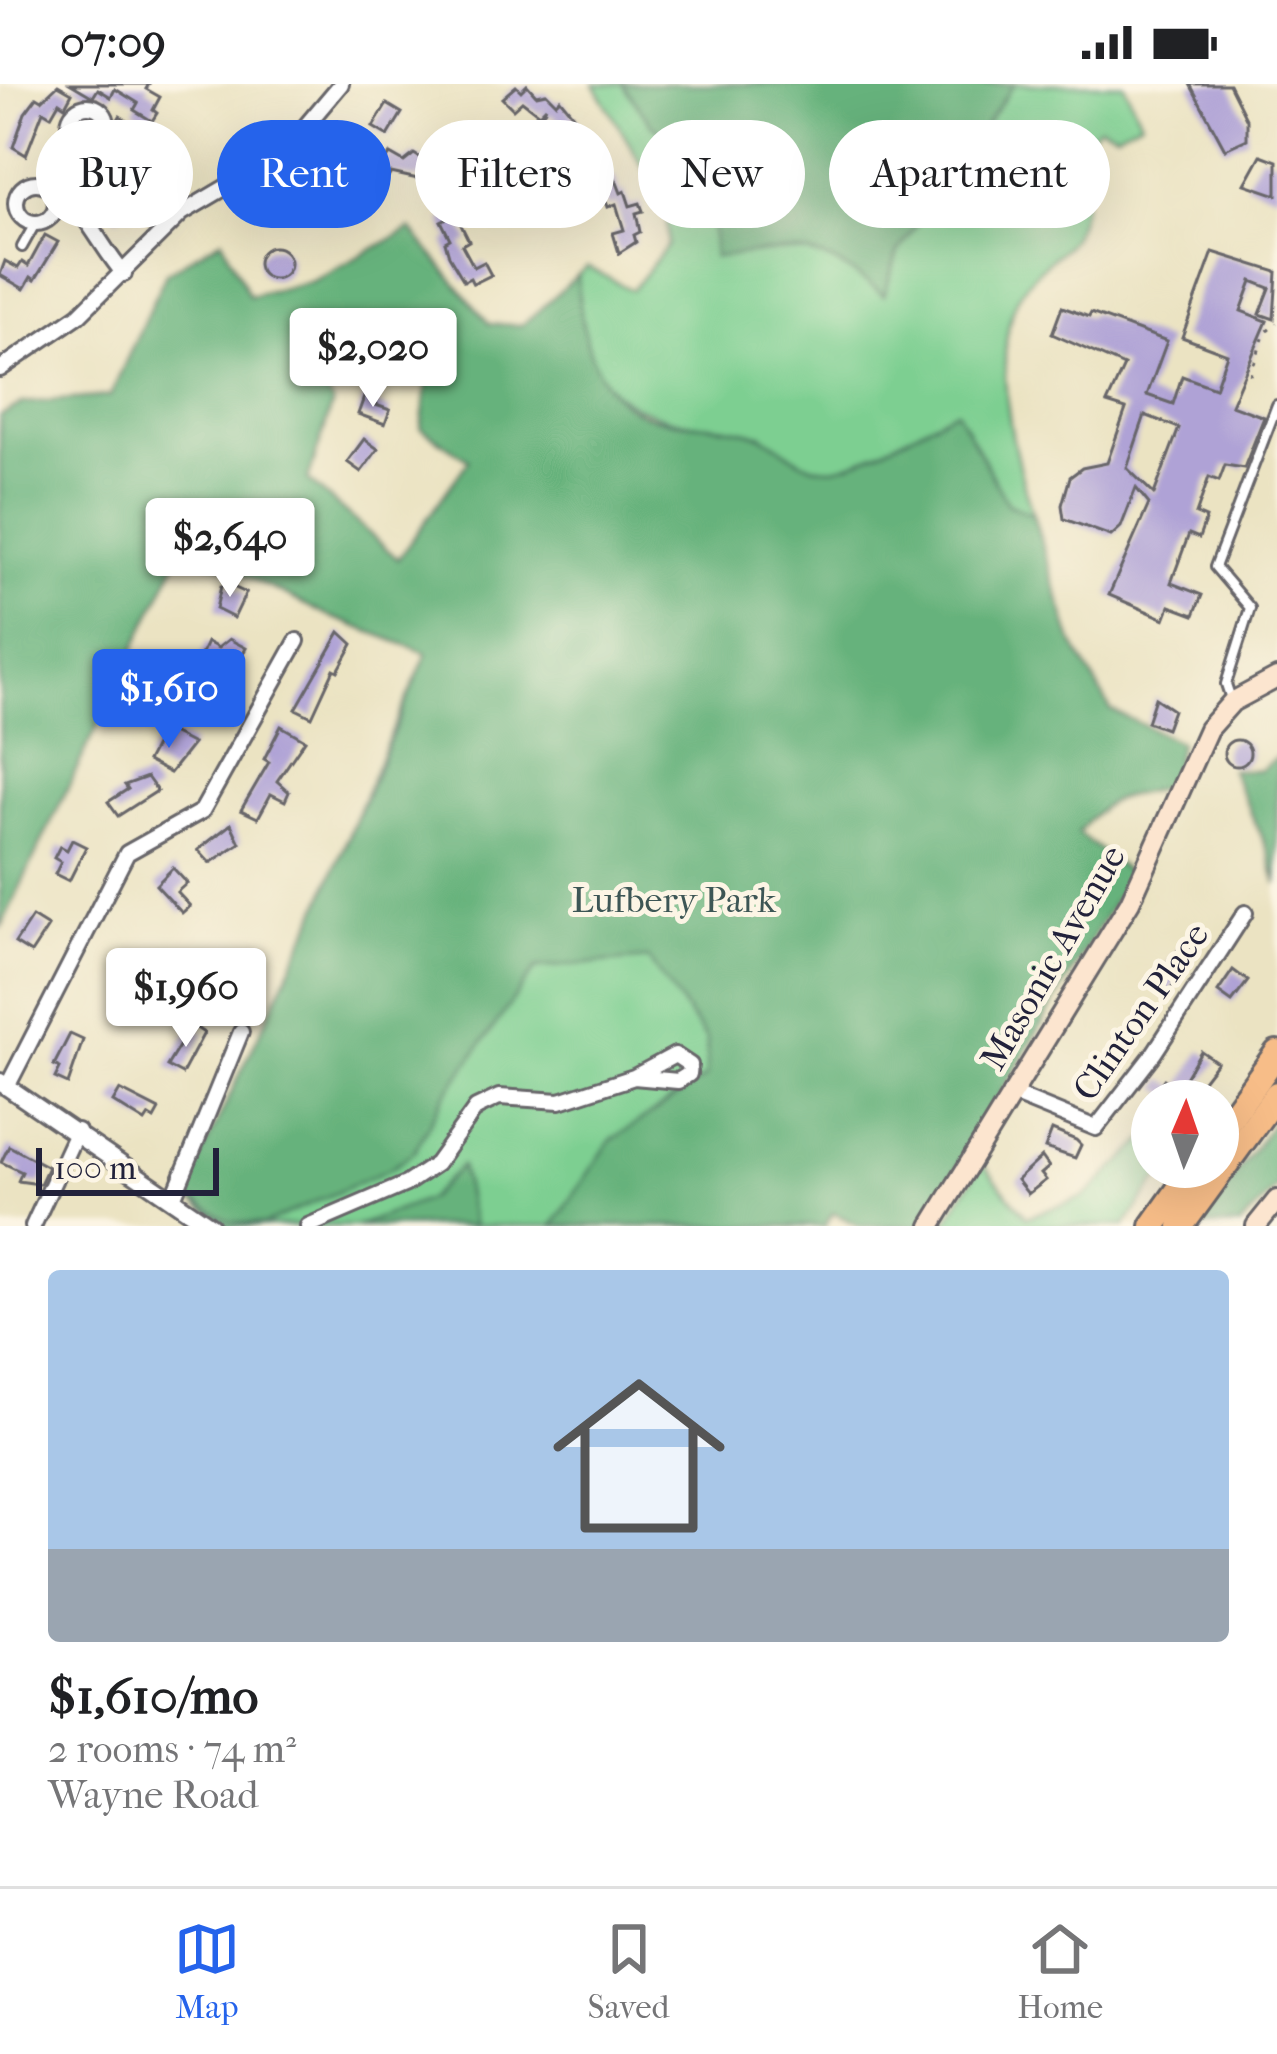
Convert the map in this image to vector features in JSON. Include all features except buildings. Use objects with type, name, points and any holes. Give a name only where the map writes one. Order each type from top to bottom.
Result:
[{"type":"highway","points":[[1239,1106],[1277,1053]]},
{"type":"highway","points":[[1181,1226],[1277,1094]]},
{"type":"highway","points":[[1153,1226],[1180,1188]]},
{"type":"main road","name":"Masonic Avenue","points":[[932,1226],[1130,902],[1208,729],[1232,702],[1277,678]]},
{"type":"main road","points":[[1256,1226],[1277,1200]]},
{"type":"street","points":[[0,369],[79,315],[182,213],[282,154],[341,84]]},
{"type":"street","points":[[36,186],[20,192],[18,211],[36,222]]},
{"type":"street","points":[[94,228],[102,249],[124,274]]},
{"type":"street","points":[[212,1226],[3,1084],[127,853],[202,811],[297,640]]},
{"type":"street","name":"Clinton Place","points":[[1010,1093],[1096,1128],[1154,1052],[1244,913]]},
{"type":"street","points":[[174,1196],[241,1032]]},
{"type":"street","points":[[308,1226],[406,1184],[436,1165],[476,1108],[499,1097],[560,1101],[634,1077]]},
{"type":"street","points":[[34,1226],[77,1131]]},
{"type":"lane","points":[[22,247],[36,222]]},
{"type":"lane","points":[[1232,702],[1226,684],[1249,601],[1215,568],[1277,405]]},
{"type":"path","points":[[1250,374],[1265,333],[1277,323]]},
{"type":"green space","name":"Lufbery Park","points":[[594,84],[623,84],[648,120],[638,120],[638,159]]},
{"type":"green space","points":[[623,84],[1014,84],[989,120],[829,120],[829,228],[915,228],[898,252],[884,295],[840,265],[805,253],[714,257],[713,228],[805,228],[805,120],[648,120]]},
{"type":"green space","name":"Lufbery Park","points":[[1014,84],[1124,84],[1141,121],[1117,133],[1110,130],[1110,120],[989,120]]},
{"type":"green space","name":"Lufbery Park","points":[[667,228],[713,228],[714,257],[804,253],[840,265],[884,294],[898,252],[915,228],[1076,228],[1063,249],[1028,282],[1007,333],[1011,429],[1033,515],[1007,503],[956,411],[957,741],[1130,874],[861,1226],[833,1213],[825,1226],[227,1226],[183,1194],[314,919],[383,751],[471,558],[760,434],[651,413],[626,401],[605,383],[591,357],[578,275],[587,267],[632,290],[668,245]]},
{"type":"green space","name":"Lufbery Park","points":[[411,229],[489,324],[522,325],[578,275],[586,340],[594,361],[617,397],[634,410],[668,421],[756,434],[806,464],[830,468],[874,454],[956,410],[1007,503],[1033,515],[1073,643],[1111,710],[1179,742],[1171,786],[1110,803],[1078,833],[1130,874],[923,1226],[861,1226],[833,1213],[825,1226],[553,1226],[610,1141],[706,1077],[707,1040],[648,959],[536,968],[443,1098],[415,1151],[392,1168],[263,1225],[229,1221],[183,1194],[314,919],[427,653],[326,615],[228,567],[179,556],[0,929],[0,416],[23,403],[110,396],[166,273],[222,239],[249,296],[312,281]],"holes":[[[329,326],[378,336],[430,363],[421,428],[469,460],[398,559],[308,480],[333,402],[318,381],[313,341]]]},
{"type":"green space","points":[[1277,757],[1277,885],[1269,853],[1231,770],[1260,770]]},
{"type":"green space","points":[[1277,1117],[1277,1188],[1240,1226],[1198,1226],[1226,1188],[1239,1188],[1239,1169]]},
{"type":"green space","points":[[1131,1153],[1131,1188],[1152,1188],[1125,1226],[944,1226],[982,1163],[1027,1217],[1084,1197]]},
{"type":"green space","points":[[461,1166],[473,1226],[357,1226],[428,1199]]}]
